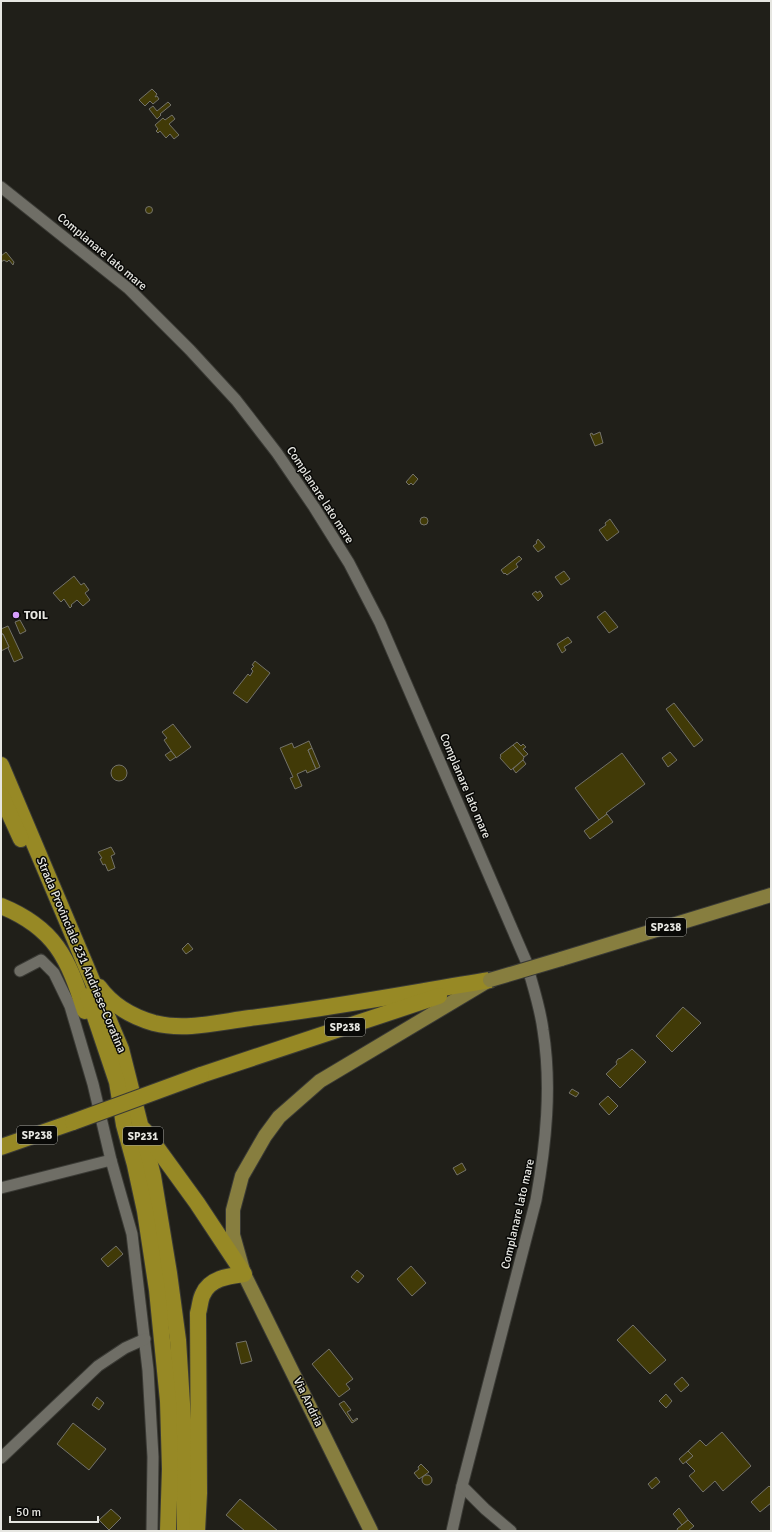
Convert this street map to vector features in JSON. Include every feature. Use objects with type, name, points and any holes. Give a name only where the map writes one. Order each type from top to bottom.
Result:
[{"type":"highway","name":"Strada Provinciale 231 Andriese-Coratina","points":[[1,765],[121,1049],[153,1176],[178,1340],[185,1452],[185,1531]]},
{"type":"highway","name":"Strada Provinciale 231 Andriese-Coratina","points":[[1,795],[73,955],[117,1082],[124,1125],[145,1211],[157,1290],[168,1402],[170,1469],[168,1531]]},
{"type":"highway","points":[[1,906],[17,913],[37,926],[53,941],[65,960],[79,993],[99,1055],[112,1067]]},
{"type":"highway","points":[[70,928],[79,942],[100,988],[115,1004],[133,1016],[154,1023],[176,1026],[200,1025],[297,1012],[490,980]]},
{"type":"highway","name":"SP238","points":[[1,1147],[201,1075],[490,980]]},
{"type":"highway","points":[[140,1123],[197,1203],[244,1274],[225,1277],[212,1283],[203,1294],[198,1313],[199,1493],[197,1531]]},
{"type":"main road","name":"SP238","points":[[490,980],[771,894]]},
{"type":"main road","name":"Via Andria","points":[[371,1531],[244,1274],[233,1235],[233,1210],[242,1176],[261,1141],[279,1117],[320,1081],[490,980]]},
{"type":"street","name":"Complanare lato mare","points":[[1,187],[129,289],[190,350],[236,400],[277,452],[349,563],[380,624],[526,961],[539,1006],[546,1054],[548,1104],[544,1153],[535,1208],[462,1486],[452,1531]]},
{"type":"street","points":[[20,971],[41,960],[54,973],[70,1006],[93,1084],[111,1160],[132,1234],[145,1339],[153,1457],[152,1531]]},
{"type":"street","points":[[1,1188],[111,1160]]},
{"type":"street","points":[[1,1458],[98,1366],[125,1348],[145,1339]]},
{"type":"street","points":[[462,1486],[485,1509],[511,1531]]},
{"type":"building","points":[[152,89],[157,94],[155,97],[157,96],[159,99],[153,104],[150,101],[145,106],[139,100]]},
{"type":"building","points":[[168,102],[171,105],[160,114],[161,115],[157,119],[149,109],[153,106],[157,111]]},
{"type":"building","points":[[172,115],[175,119],[169,124],[179,135],[174,139],[170,134],[166,138],[160,131],[158,133],[156,131],[158,129],[155,125],[163,118],[165,120]]},
{"type":"building","points":[[149,206],[152,207],[152,213],[149,214],[146,213],[145,210],[146,207]]},
{"type":"building","points":[[6,252],[14,262],[13,265],[9,260],[7,262],[4,260],[1,262],[1,256]]},
{"type":"building","points":[[600,432],[603,443],[595,446],[590,434],[592,433],[593,435]]},
{"type":"building","points":[[413,474],[418,479],[413,485],[411,483],[409,485],[406,482]]},
{"type":"building","points":[[424,517],[427,518],[427,524],[424,525],[421,524],[420,521],[421,518]]},
{"type":"building","points":[[610,519],[619,532],[607,541],[599,530],[606,525],[605,523]]},
{"type":"building","points":[[538,539],[545,547],[538,552],[533,546],[537,543],[536,542]]},
{"type":"building","points":[[519,556],[522,559],[516,564],[518,567],[507,575],[505,573],[504,574],[501,570]]},
{"type":"building","points":[[564,571],[570,579],[561,585],[555,577]]},
{"type":"building","points":[[74,576],[81,585],[84,583],[89,590],[85,593],[90,600],[83,606],[77,600],[71,605],[72,606],[70,608],[64,599],[61,602],[53,593]]},
{"type":"building","points":[[536,591],[537,593],[540,591],[543,596],[538,601],[532,594]]},
{"type":"building","points":[[605,611],[618,627],[609,633],[597,617]]},
{"type":"building","points":[[20,620],[26,631],[20,634],[15,622]]},
{"type":"building","points":[[8,626],[23,658],[14,662],[8,648],[9,647],[3,634],[1,633],[1,629]]},
{"type":"building","points":[[3,634],[9,647],[1,651],[1,635]]},
{"type":"building","points":[[568,637],[572,642],[564,647],[566,650],[562,653],[557,644]]},
{"type":"building","points":[[255,661],[270,673],[247,703],[233,693],[248,674],[250,676],[253,671],[251,669],[254,666],[252,665]]},
{"type":"building","points":[[674,703],[703,740],[694,747],[666,709]]},
{"type":"building","points":[[173,724],[191,747],[176,758],[164,740],[167,738],[162,732]]},
{"type":"building","points":[[309,741],[312,748],[308,750],[316,769],[307,773],[306,770],[297,774],[302,786],[295,789],[290,778],[293,777],[280,748],[292,743],[294,748]]},
{"type":"building","points":[[517,742],[521,746],[523,744],[526,747],[523,749],[528,754],[524,757],[513,745]]},
{"type":"building","points":[[513,745],[524,757],[523,760],[511,770],[500,758],[500,755]]},
{"type":"building","points":[[312,748],[320,767],[316,769],[308,750]]},
{"type":"building","points":[[171,751],[176,757],[170,761],[165,755]]},
{"type":"building","points":[[670,752],[677,760],[668,767],[662,758]]},
{"type":"building","points":[[622,753],[645,784],[599,820],[575,788]]},
{"type":"building","points":[[523,760],[526,764],[516,773],[513,769]]},
{"type":"building","points":[[119,765],[125,767],[127,773],[125,779],[119,781],[113,779],[111,773],[113,767]]},
{"type":"building","points":[[607,814],[613,822],[590,839],[584,831]]},
{"type":"building","points":[[111,847],[115,854],[111,856],[115,868],[108,871],[105,864],[103,865],[100,859],[102,858],[98,852]]},
{"type":"building","points":[[188,943],[193,949],[186,954],[182,949]]},
{"type":"building","points":[[683,1007],[701,1023],[672,1052],[656,1036]]},
{"type":"building","points":[[632,1049],[646,1062],[620,1088],[606,1074],[617,1064],[616,1062],[618,1059]]},
{"type":"building","points":[[572,1089],[579,1093],[576,1097],[569,1093]]},
{"type":"building","points":[[608,1096],[618,1106],[609,1115],[599,1104]]},
{"type":"building","points":[[462,1163],[466,1170],[457,1175],[453,1168]]},
{"type":"building","points":[[116,1246],[123,1254],[108,1267],[101,1259]]},
{"type":"building","points":[[411,1266],[426,1283],[412,1296],[397,1279]]},
{"type":"building","points":[[357,1270],[364,1276],[358,1283],[351,1277]]},
{"type":"building","points":[[633,1325],[666,1360],[650,1374],[617,1340]]},
{"type":"building","points":[[246,1341],[252,1361],[241,1364],[236,1343]]},
{"type":"building","points":[[329,1349],[353,1379],[346,1384],[350,1389],[339,1397],[312,1364]]},
{"type":"building","points":[[682,1377],[689,1385],[681,1392],[674,1384]]},
{"type":"building","points":[[666,1394],[672,1401],[666,1408],[659,1401]]},
{"type":"building","points":[[97,1397],[104,1403],[99,1410],[92,1405]]},
{"type":"building","points":[[344,1401],[351,1410],[347,1412],[353,1421],[357,1418],[358,1419],[352,1423],[339,1404]]},
{"type":"building","points":[[73,1423],[106,1449],[89,1470],[57,1444]]},
{"type":"building","points":[[722,1432],[751,1466],[723,1491],[715,1481],[703,1492],[689,1476],[695,1471],[686,1462],[693,1456],[688,1451],[700,1440],[706,1446]]},
{"type":"building","points":[[688,1451],[693,1456],[683,1464],[679,1459]]},
{"type":"building","points":[[421,1464],[429,1472],[419,1479],[414,1473],[419,1469],[418,1467]]},
{"type":"building","points":[[425,1475],[429,1475],[432,1480],[429,1485],[425,1485],[422,1482],[422,1478]]},
{"type":"building","points":[[656,1477],[660,1482],[652,1489],[648,1484]]},
{"type":"building","points":[[769,1486],[771,1488],[771,1503],[760,1512],[751,1502]]},
{"type":"building","points":[[240,1499],[278,1531],[245,1531],[226,1515]]},
{"type":"building","points":[[679,1508],[688,1520],[682,1525],[673,1514]]},
{"type":"building","points":[[111,1509],[121,1518],[109,1530],[99,1520]]},
{"type":"building","points":[[688,1520],[694,1526],[688,1531],[678,1531],[677,1529]]},
{"type":"place","name":"TOIL","points":[[16,615]]}]
